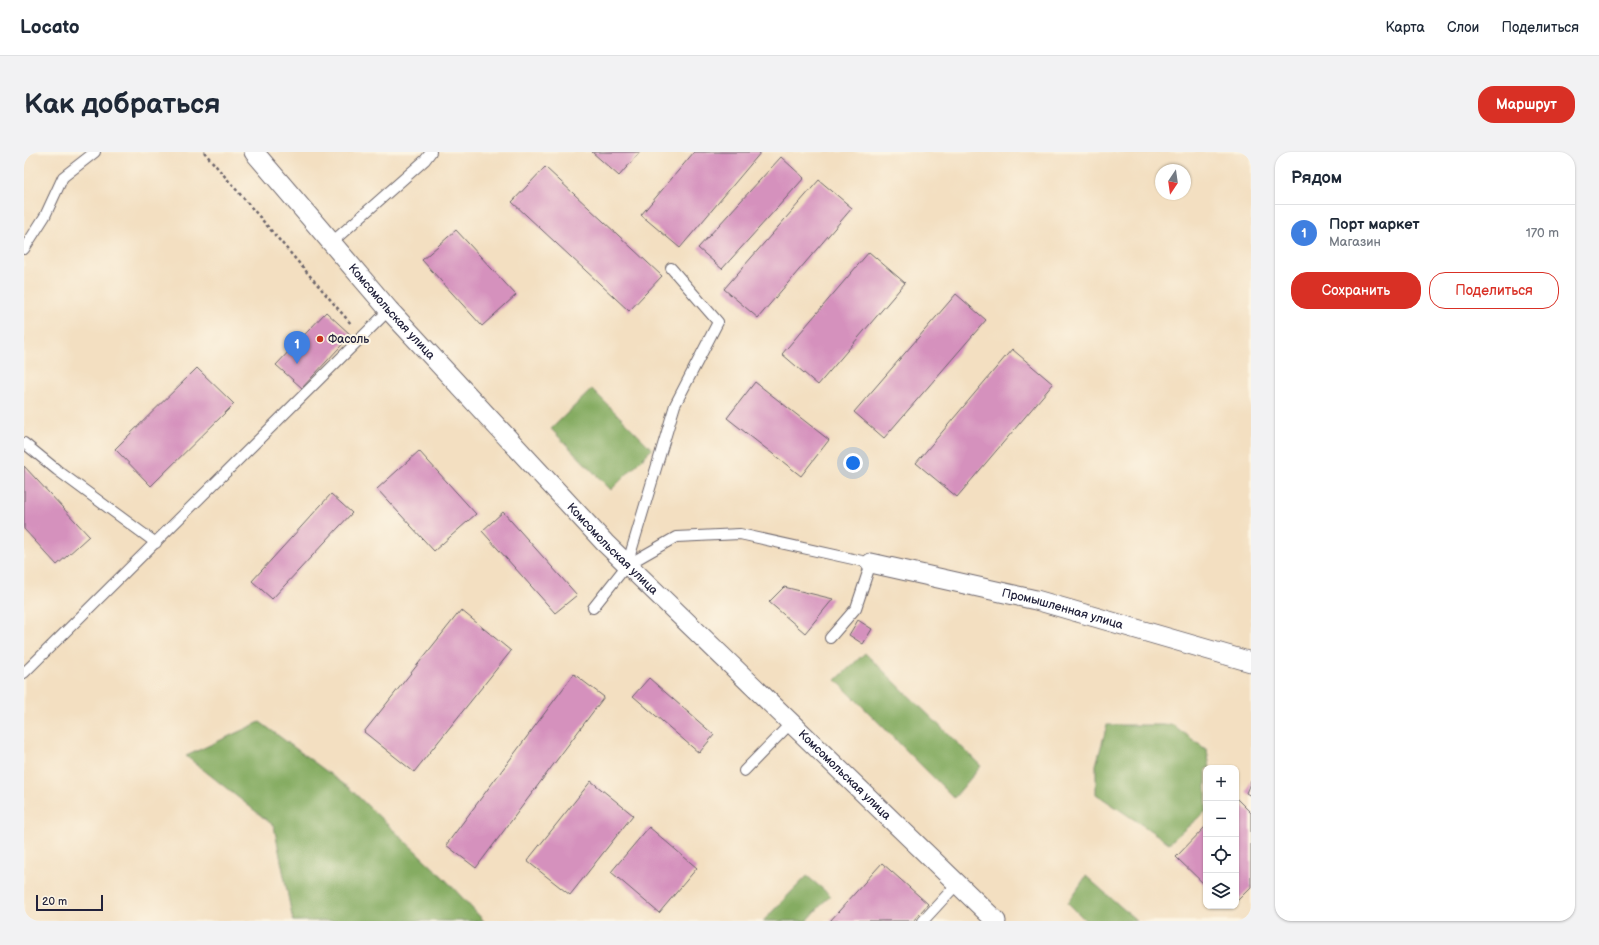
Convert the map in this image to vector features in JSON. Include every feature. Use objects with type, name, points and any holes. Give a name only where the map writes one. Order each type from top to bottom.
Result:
[{"type":"street","name":"Комсомольская улица","points":[[254,152],[389,310],[605,543],[996,921]]},
{"type":"street","name":"Промышленная улица","points":[[871,563],[1036,600],[1251,662]]},
{"type":"lane","points":[[24,249],[45,216],[63,177],[95,152]]},
{"type":"lane","points":[[417,152],[425,160]]},
{"type":"lane","points":[[331,243],[425,160],[432,152]]},
{"type":"lane","points":[[593,608],[627,565],[675,405],[718,322],[671,268]]},
{"type":"lane","points":[[24,673],[389,310]]},
{"type":"lane","points":[[24,443],[57,470],[156,543]]},
{"type":"lane","points":[[627,565],[676,537],[740,534],[871,563],[856,608],[830,638]]},
{"type":"lane","points":[[744,771],[791,723]]},
{"type":"lane","points":[[923,921],[957,884]]},
{"type":"path","points":[[204,152],[362,337]]},
{"type":"green space","points":[[592,389],[652,449],[611,490],[551,429]]},
{"type":"green space","points":[[865,653],[981,766],[954,798],[836,680]]},
{"type":"green space","points":[[260,722],[349,788],[445,879],[484,921],[293,921],[274,826],[186,756]]},
{"type":"green space","points":[[1107,725],[1173,725],[1207,750],[1210,765],[1203,765],[1203,814],[1169,843],[1096,794],[1096,765]]},
{"type":"green space","points":[[807,876],[830,895],[807,921],[763,921]]},
{"type":"green space","points":[[1086,876],[1137,921],[1086,921],[1068,903]]},
{"type":"building","points":[[592,152],[640,152],[619,176]]},
{"type":"building","points":[[694,152],[761,152],[680,248],[641,215]]},
{"type":"building","points":[[781,157],[804,178],[722,269],[698,248]]},
{"type":"building","points":[[545,167],[662,276],[629,311],[512,202]]},
{"type":"building","points":[[819,180],[852,208],[758,318],[724,289]]},
{"type":"building","points":[[456,230],[516,295],[482,326],[422,260]]},
{"type":"building","points":[[869,252],[905,283],[818,385],[782,354]]},
{"type":"building","points":[[956,294],[986,320],[884,438],[854,412]]},
{"type":"building","points":[[326,312],[351,335],[302,388],[276,365]]},
{"type":"building","points":[[1012,349],[1053,384],[957,497],[916,463]]},
{"type":"building","points":[[197,368],[234,404],[151,486],[115,449]]},
{"type":"building","points":[[755,382],[829,440],[801,476],[727,418]]},
{"type":"building","points":[[419,451],[476,514],[434,551],[377,489]]},
{"type":"building","points":[[24,466],[89,536],[57,565],[24,529]]},
{"type":"building","points":[[331,494],[352,513],[272,599],[252,581]]},
{"type":"building","points":[[503,512],[577,595],[555,613],[482,531]]},
{"type":"building","points":[[784,587],[833,599],[805,633],[769,602]]},
{"type":"building","points":[[461,610],[511,651],[414,772],[364,732]]},
{"type":"building","points":[[858,620],[872,629],[863,644],[849,635]]},
{"type":"building","points":[[574,674],[604,697],[476,868],[446,845]]},
{"type":"building","points":[[649,678],[714,735],[699,753],[633,696]]},
{"type":"building","points":[[591,781],[633,815],[570,895],[527,861]]},
{"type":"building","points":[[1251,781],[1251,796],[1246,793]]},
{"type":"building","points":[[1239,801],[1251,813],[1251,887],[1239,899]]},
{"type":"building","points":[[649,827],[697,868],[659,913],[611,872]]},
{"type":"building","points":[[1203,829],[1203,883],[1176,857]]},
{"type":"building","points":[[882,863],[928,904],[913,921],[830,921]]},
{"type":"place","name":"Фасоль","points":[[320,339]]},
{"type":"place","name":"Порт маркет","points":[[297,364]]}]
